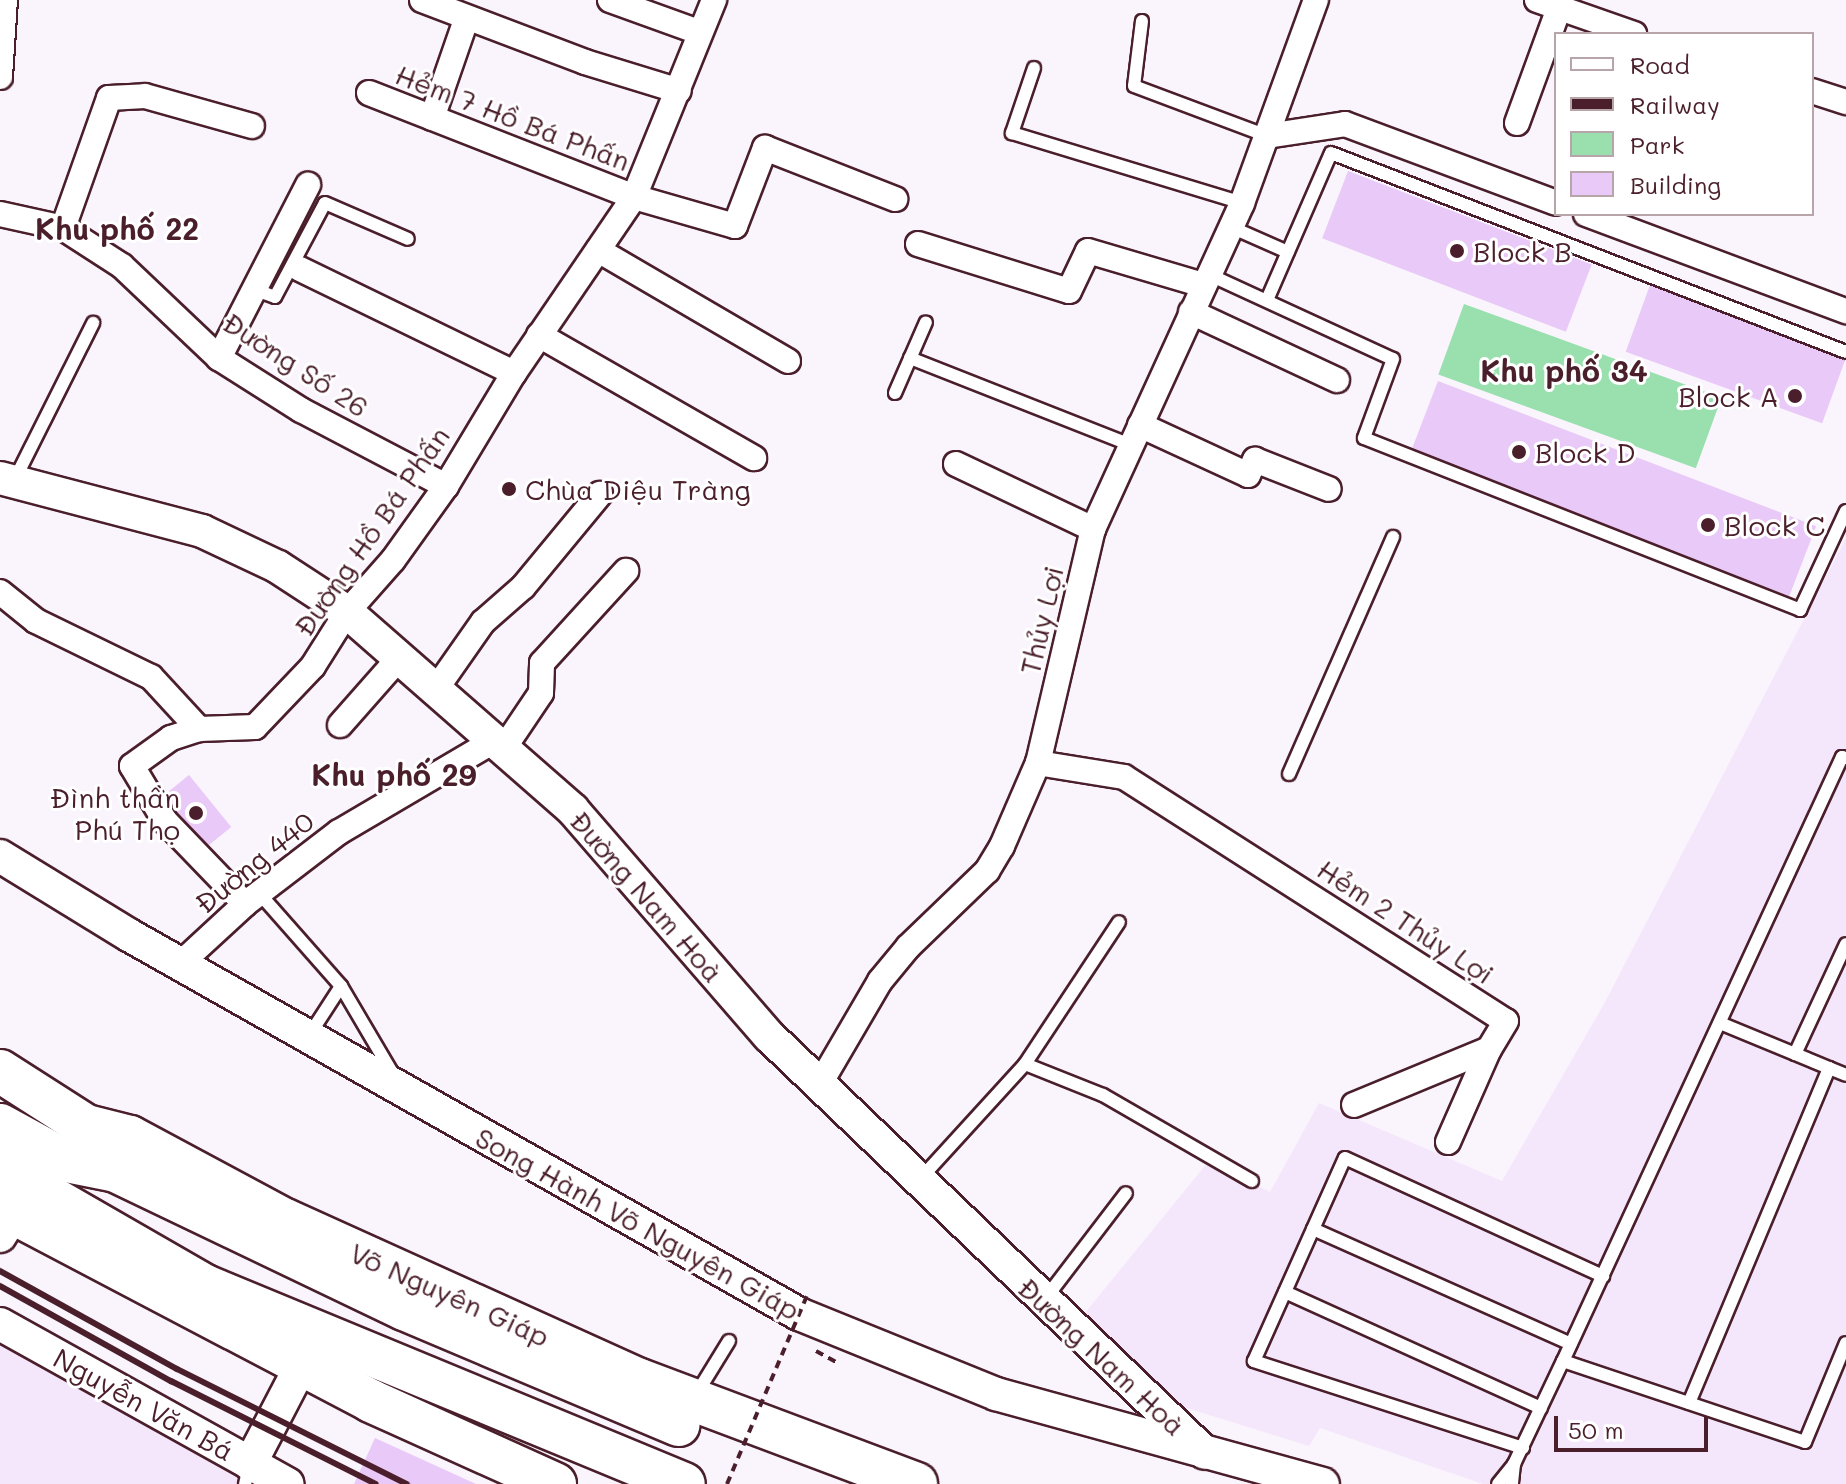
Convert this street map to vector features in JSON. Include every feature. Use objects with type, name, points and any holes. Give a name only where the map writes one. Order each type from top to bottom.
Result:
[{"type":"highway","name":"Võ Nguyên Giáp","points":[[0,1071],[86,1126],[130,1137],[285,1220],[693,1399],[916,1484]]},
{"type":"highway","name":"Võ Nguyên Giáp","points":[[0,1125],[66,1161],[116,1171],[580,1388],[839,1484]]},
{"type":"highway","points":[[86,1126],[116,1171]]},
{"type":"highway","points":[[0,1168],[310,1349],[371,1401],[555,1484]]},
{"type":"highway","points":[[4,1219],[151,1289],[684,1484]]},
{"type":"highway","points":[[151,1289],[205,1286]]},
{"type":"main road","name":"Đường Nam Hoà","points":[[7,480],[202,531],[278,567],[347,612],[573,810],[769,1036],[821,1082],[1043,1301],[1205,1453]]},
{"type":"main road","name":"Song Hành Võ Nguyên Giáp","points":[[0,856],[180,964],[734,1281],[863,1343],[996,1394],[1323,1484]]},
{"type":"main road","name":"Nguyễn Văn Bá","points":[[0,1324],[248,1474],[288,1484]]},
{"type":"main road","points":[[248,1474],[310,1349]]},
{"type":"street","points":[[0,77],[5,0]]},
{"type":"street","points":[[422,0],[466,20],[679,91]]},
{"type":"street","points":[[610,0],[699,32]]},
{"type":"street","name":"Đường Hồ Bá Phấn","points":[[252,898],[165,821],[132,766],[171,738],[199,729],[255,727],[313,666],[347,612],[393,560],[446,486],[514,373],[634,197],[714,0]]},
{"type":"street","name":"Thủy Lợi","points":[[821,1082],[880,981],[908,947],[987,871],[1038,763],[1093,529],[1242,203],[1316,0]]},
{"type":"street","points":[[1517,123],[1548,4],[1628,32]]},
{"type":"street","points":[[432,118],[466,20]]},
{"type":"street","points":[[1814,92],[1846,102]]},
{"type":"street","name":"Hẻm 7 Hồ Bá Phấn","points":[[369,93],[634,197],[735,226],[765,148],[895,199]]},
{"type":"street","points":[[63,228],[109,98],[145,96],[252,126]]},
{"type":"street","points":[[1267,136],[1345,124],[1554,202]]},
{"type":"street","points":[[219,358],[308,185]]},
{"type":"street","name":"Đường Số 26","points":[[0,214],[63,228],[122,266],[219,358],[301,410],[446,486]]},
{"type":"street","points":[[1591,216],[1846,311]]},
{"type":"street","points":[[918,244],[1069,291],[1088,251],[1207,280]]},
{"type":"street","points":[[598,250],[788,361]]},
{"type":"street","points":[[300,269],[514,373]]},
{"type":"street","points":[[1191,312],[1337,380]]},
{"type":"street","points":[[539,335],[754,458]]},
{"type":"street","points":[[1136,435],[1248,475],[1255,460],[1329,489]]},
{"type":"street","points":[[956,464],[1093,529]]},
{"type":"street","points":[[436,689],[483,622],[523,587],[600,494]]},
{"type":"street","points":[[500,744],[541,693],[542,663],[626,571]]},
{"type":"street","points":[[0,592],[36,621],[165,686],[199,729]]},
{"type":"street","points":[[340,725],[400,657]]},
{"type":"street","name":"Đường 440","points":[[180,964],[252,898],[339,832],[500,744]]},
{"type":"street","name":"Hẻm 2 Thủy Lợi","points":[[1038,763],[1124,777],[1506,1021],[1489,1049]]},
{"type":"street","points":[[1354,1105],[1489,1049]]},
{"type":"street","points":[[1448,1142],[1489,1049]]},
{"type":"lane","points":[[1142,21],[1134,86],[1267,136]]},
{"type":"lane","points":[[1034,68],[1012,133],[1242,203]]},
{"type":"lane","points":[[1267,300],[1331,153],[1846,352]]},
{"type":"lane","points":[[256,290],[275,297],[325,203],[408,239]]},
{"type":"lane","points":[[1231,227],[1288,252]]},
{"type":"lane","points":[[1207,280],[1267,300],[1393,359],[1364,438],[1800,610],[1846,511]]},
{"type":"lane","points":[[895,393],[926,322]]},
{"type":"lane","points":[[7,480],[93,323]]},
{"type":"lane","points":[[910,358],[1136,435]]},
{"type":"lane","points":[[1289,774],[1393,537]]},
{"type":"lane","points":[[1498,1484],[1523,1448],[1722,1024],[1842,757],[1846,758]]},
{"type":"lane","points":[[252,898],[341,986],[403,1092]]},
{"type":"lane","points":[[919,1180],[1025,1064],[1119,922]]},
{"type":"lane","points":[[1795,1054],[1846,944]]},
{"type":"lane","points":[[308,1037],[341,986]]},
{"type":"lane","points":[[1722,1024],[1846,1075]]},
{"type":"lane","points":[[1025,1064],[1103,1095],[1252,1181]]},
{"type":"lane","points":[[1689,1403],[1829,1068]]},
{"type":"lane","points":[[1523,1448],[1254,1361],[1345,1158],[1603,1276]]},
{"type":"lane","points":[[1043,1301],[1126,1193]]},
{"type":"lane","points":[[1313,1229],[1571,1344]]},
{"type":"lane","points":[[1285,1292],[1541,1408]]},
{"type":"lane","points":[[693,1399],[729,1341]]},
{"type":"lane","points":[[1563,1361],[1805,1442],[1846,1343]]},
{"type":"lane","points":[[1512,1484],[1514,1464]]},
{"type":"path","points":[[727,1484],[809,1291]]},
{"type":"shaded area","points":[[1846,538],[1846,1484],[1483,1484],[1320,1428],[1309,1446],[1161,1400],[1076,1324],[1208,1162],[1270,1192],[1319,1103],[1502,1181],[1604,1004]]},
{"type":"shaded area","points":[[0,1342],[252,1484],[0,1484]]},
{"type":"green space","points":[[1464,304],[1721,398],[1696,468],[1438,374]]},
{"type":"building","name":"Block B","points":[[1348,171],[1592,265],[1566,332],[1322,238]]},
{"type":"building","name":"Block A","points":[[1650,285],[1846,356],[1822,423],[1626,352]]},
{"type":"building","points":[[1438,381],[1816,526],[1789,596],[1411,451]]},
{"type":"building","name":"Đình thần Phú Thọ","points":[[189,775],[231,827],[202,851],[159,799]]},
{"type":"building","points":[[375,1438],[476,1484],[354,1484]]},
{"type":"railway","points":[[0,1271],[177,1369],[407,1484]]},
{"type":"railway","points":[[0,1286],[171,1381],[376,1484]]},
{"type":"place","name":"Block B","points":[[1457,251]]},
{"type":"place","name":"Block A","points":[[1795,396]]},
{"type":"place","name":"Block D","points":[[1519,452]]},
{"type":"place","name":"Chùa Diệu Tràng","points":[[509,489]]},
{"type":"place","name":"Block C","points":[[1708,525]]},
{"type":"place","name":"Đình thần Phú Thọ","points":[[196,813]]},
{"type":"district","name":"Khu phố 22","points":[[117,228]]},
{"type":"district","name":"Khu phố 34","points":[[1564,370]]},
{"type":"district","name":"Khu phố 29","points":[[394,774]]}]
